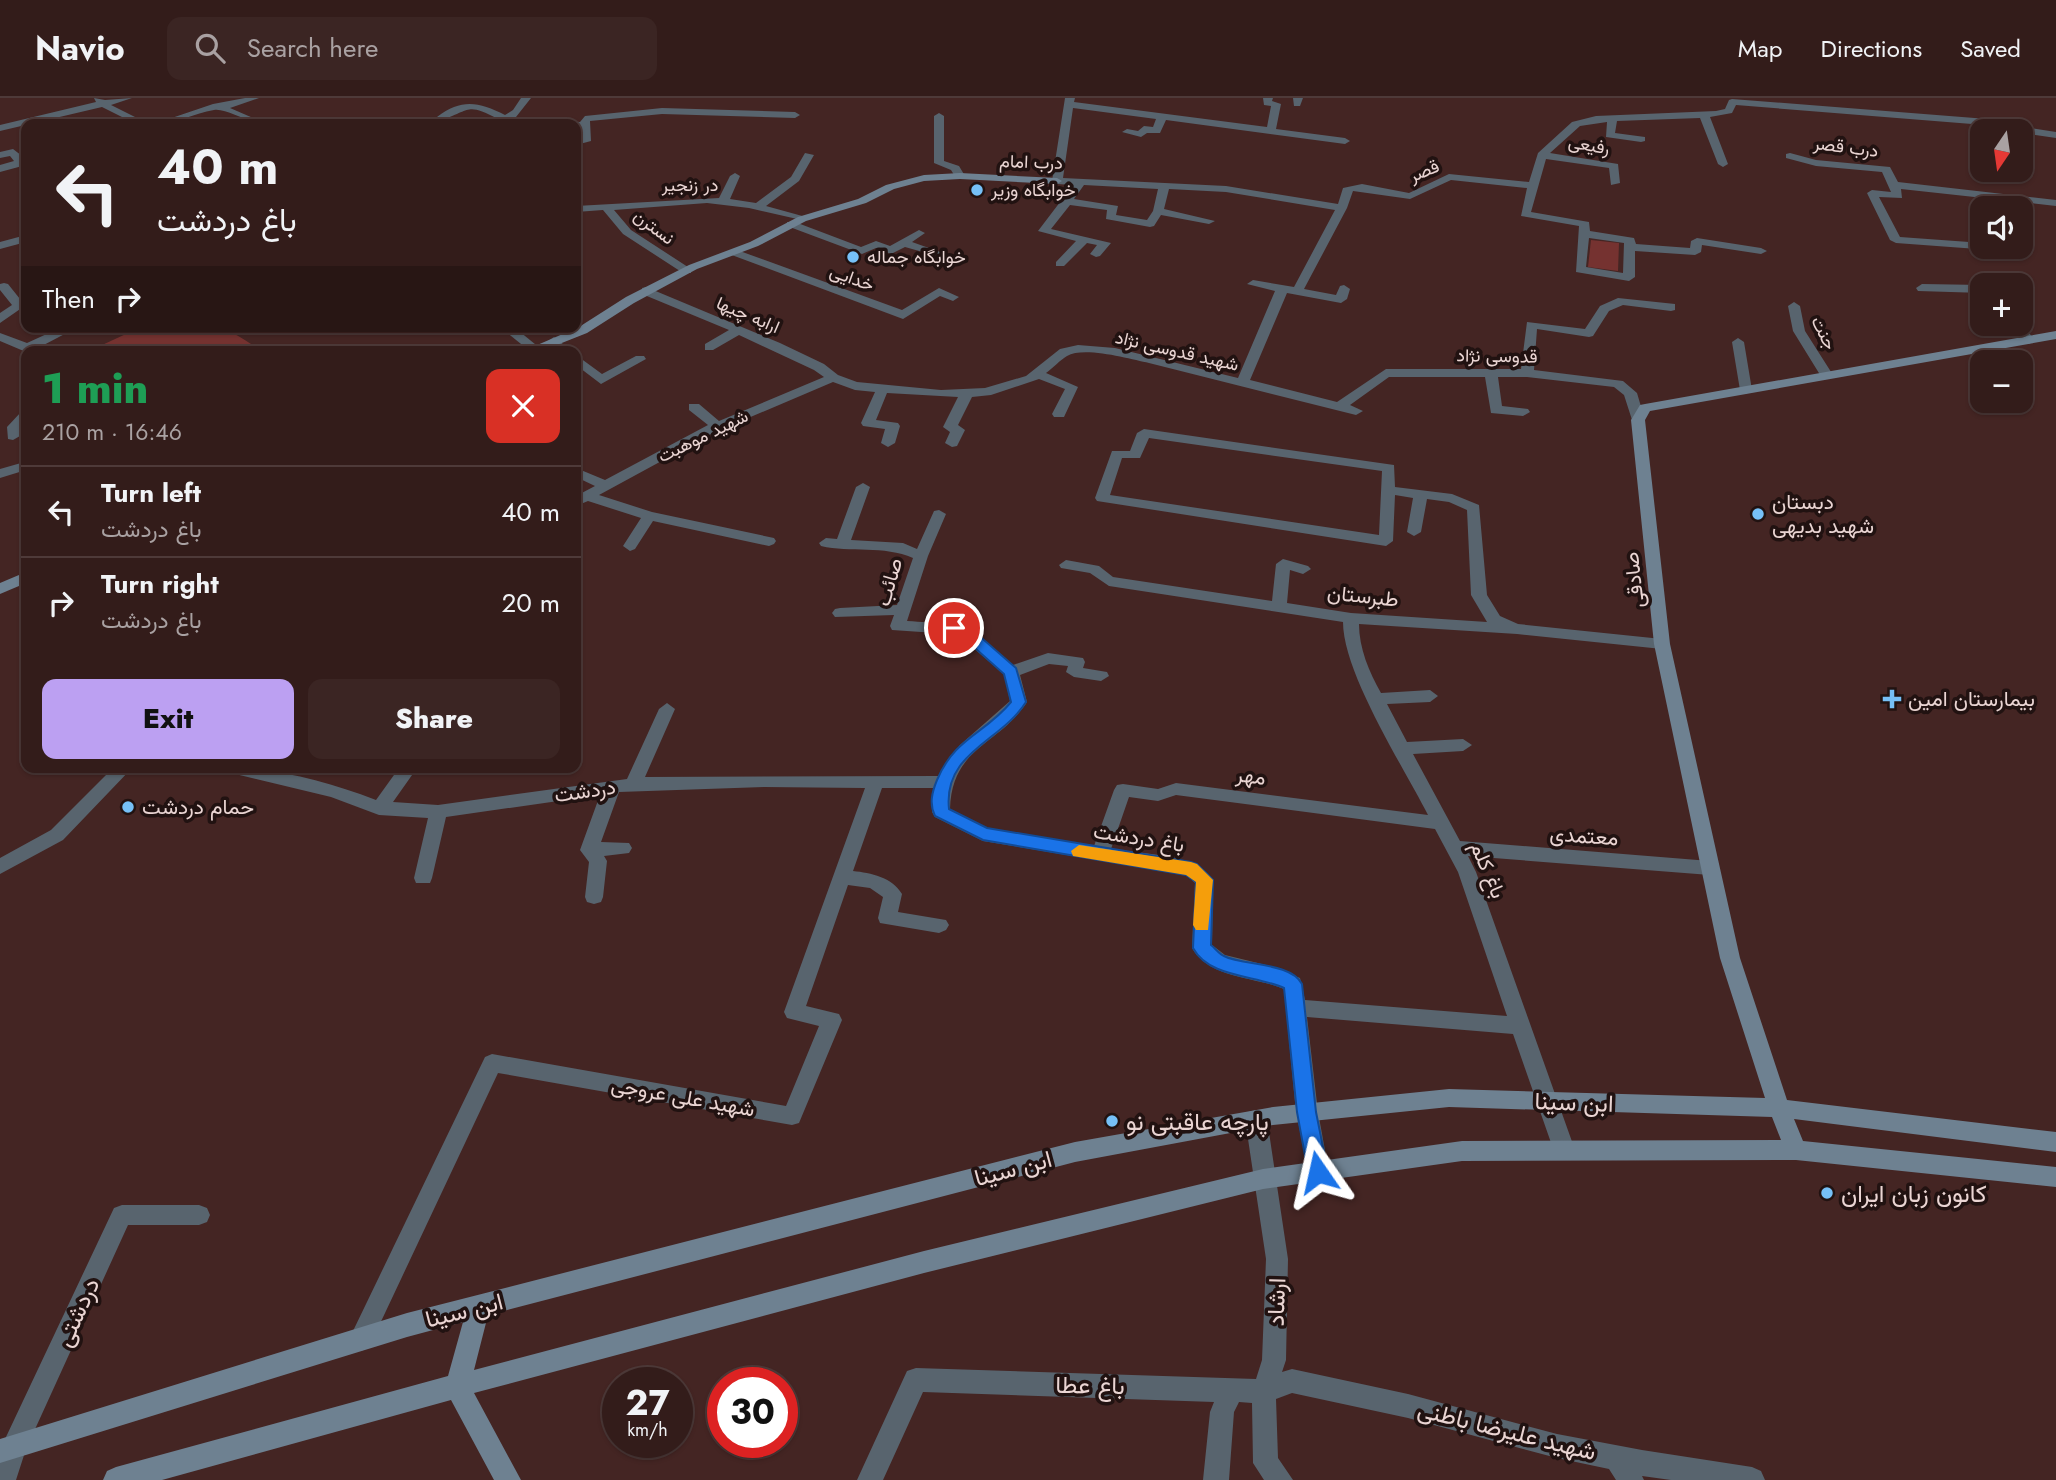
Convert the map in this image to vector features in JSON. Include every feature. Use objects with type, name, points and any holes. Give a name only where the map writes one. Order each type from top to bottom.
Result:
[{"type":"main road","name":"درب امام","points":[[581,331],[646,291],[687,271],[797,221],[862,201],[890,187],[924,178],[960,176],[1057,181]]},
{"type":"main road","name":"درب امام","points":[[541,346],[575,333]]},
{"type":"main road","points":[[1638,420],[1645,408],[2056,335]]},
{"type":"main road","name":"صادقی","points":[[1638,420],[1662,643],[1710,869],[1730,958],[1779,1108],[1796,1150]]},
{"type":"main road","points":[[0,589],[21,579]]},
{"type":"main road","name":"ابن سینا","points":[[8,1448],[361,1339],[479,1307],[1075,1152],[1256,1119],[1449,1098],[1779,1108],[2056,1142]]},
{"type":"main road","points":[[116,1480],[924,1262],[1263,1180],[1462,1151],[1564,1150],[1796,1150],[2056,1177]]},
{"type":"main road","points":[[479,1307],[457,1386],[508,1480]]},
{"type":"street","points":[[44,119],[100,101],[127,98]]},
{"type":"street","points":[[171,119],[213,102],[237,104],[254,98]]},
{"type":"street","points":[[505,119],[517,112],[526,98]]},
{"type":"street","points":[[1268,98],[1267,103],[1276,104],[1271,131]]},
{"type":"street","points":[[1585,234],[1630,240],[1629,277],[1580,270],[1585,224],[1525,214],[1542,155],[1576,124],[1612,118],[1703,115],[1729,111],[1732,100],[2001,118],[2003,127],[2024,128],[2028,133],[2056,135]]},
{"type":"street","points":[[100,101],[113,111],[132,119]]},
{"type":"street","points":[[1057,181],[1069,101],[1162,117],[1345,141]]},
{"type":"street","points":[[213,102],[251,119]]},
{"type":"street","points":[[442,117],[460,107],[478,105],[498,119]]},
{"type":"street","points":[[581,142],[586,141],[585,119],[672,105],[795,115]]},
{"type":"street","points":[[1703,115],[1723,164]]},
{"type":"street","points":[[939,116],[939,163],[956,168],[960,176]]},
{"type":"street","points":[[1127,132],[1141,134],[1144,129],[1156,131],[1162,117]]},
{"type":"street","points":[[1612,118],[1610,135],[1641,139]]},
{"type":"street","points":[[2,125],[21,123]]},
{"type":"street","points":[[581,125],[585,125]]},
{"type":"street","points":[[0,155],[13,152],[21,160]]},
{"type":"street","points":[[758,207],[795,178],[809,155]]},
{"type":"street","name":"رفیعی","points":[[1542,155],[1615,166],[1615,183]]},
{"type":"street","name":"درب قصر","points":[[1790,156],[1815,163],[1886,169],[1894,185],[2056,203]]},
{"type":"street","points":[[1449,177],[1455,161]]},
{"type":"street","points":[[1,171],[21,163]]},
{"type":"street","points":[[1298,290],[1342,208],[1348,188],[1362,187],[1371,173]]},
{"type":"street","points":[[723,202],[735,176]]},
{"type":"street","name":"قصر","points":[[1362,187],[1410,196],[1449,177],[1534,186]]},
{"type":"street","name":"درب امام","points":[[1057,181],[1226,189],[1342,208]]},
{"type":"street","points":[[1082,181],[1044,231],[1105,243],[1096,254]]},
{"type":"street","points":[[1894,185],[1898,196],[1872,193],[1896,240],[1970,246]]},
{"type":"street","points":[[1066,201],[1114,208],[1110,218],[1150,224],[1158,211],[1164,187]]},
{"type":"street","name":"در زنجیر","points":[[581,208],[707,200],[758,207],[797,221],[862,251],[876,244],[891,251],[903,243]]},
{"type":"street","name":"نسترن","points":[[605,206],[627,232],[687,271]]},
{"type":"street","points":[[1158,211],[1209,221]]},
{"type":"street","points":[[903,243],[919,233]]},
{"type":"street","points":[[1060,264],[1084,239]]},
{"type":"street","points":[[0,246],[21,240]]},
{"type":"street","points":[[1630,247],[1695,252],[1697,240],[1761,251]]},
{"type":"street","points":[[903,243],[937,254]]},
{"type":"street","name":"خدایی","points":[[733,252],[903,316],[939,292],[953,297]]},
{"type":"street","points":[[1253,284],[1341,299],[1344,289]]},
{"type":"street","points":[[4,287],[21,301]]},
{"type":"street","points":[[1922,288],[1970,289]]},
{"type":"street","points":[[1242,384],[1282,290]]},
{"type":"street","name":"ارابه چیها","points":[[646,291],[819,366],[833,377]]},
{"type":"street","points":[[1527,373],[1531,325],[1589,333],[1604,309],[1622,301],[1671,307]]},
{"type":"street","points":[[0,319],[21,303]]},
{"type":"street","name":"جنت","points":[[1794,306],[1800,331],[1827,375]]},
{"type":"street","points":[[709,347],[738,330]]},
{"type":"street","points":[[1800,331],[1816,330]]},
{"type":"street","points":[[39,346],[62,333]]},
{"type":"street","points":[[513,333],[527,346]]},
{"type":"street","points":[[2025,336],[2029,340]]},
{"type":"street","points":[[0,337],[22,346]]},
{"type":"street","points":[[554,341],[560,346]]},
{"type":"street","points":[[1738,342],[1746,390]]},
{"type":"street","name":"شهید قدوسی نژاد","points":[[833,377],[855,386],[941,394],[986,392],[1031,379],[1064,352],[1078,349],[1115,352],[1242,384],[1342,405],[1356,411]]},
{"type":"street","points":[[581,363],[601,380],[639,359]]},
{"type":"street","name":"قدوسی نژاد","points":[[1342,405],[1386,373],[1527,373],[1618,384],[1630,393],[1638,420]]},
{"type":"street","points":[[1491,373],[1496,410],[1523,412]]},
{"type":"street","points":[[1036,374],[1072,387],[1059,414]]},
{"type":"street","name":"شهید موهبت","points":[[582,499],[717,426],[833,377]]},
{"type":"street","points":[[883,388],[868,423],[892,426],[888,443]]},
{"type":"street","points":[[952,443],[958,430],[950,427],[967,393]]},
{"type":"street","points":[[694,407],[717,426]]},
{"type":"street","points":[[1144,433],[1389,468],[1386,490],[1386,541],[1102,498],[1117,454],[1135,455],[1144,433]]},
{"type":"street","points":[[0,474],[21,467]]},
{"type":"street","points":[[581,474],[606,486]]},
{"type":"street","name":"صائب","points":[[863,487],[834,544],[903,548],[921,556],[898,626],[954,628],[971,637],[1011,672]]},
{"type":"street","points":[[1386,490],[1452,498],[1474,508],[1479,595],[1494,620],[1517,629]]},
{"type":"street","points":[[1414,532],[1421,494]]},
{"type":"street","points":[[582,499],[769,541]]},
{"type":"street","points":[[921,556],[939,514]]},
{"type":"street","points":[[629,546],[649,516]]},
{"type":"street","points":[[1279,607],[1283,564],[1303,569]]},
{"type":"street","name":"طبرستان","points":[[1066,565],[1094,569],[1109,581],[1351,618],[1517,629],[1662,643]]},
{"type":"street","points":[[840,613],[904,610]]},
{"type":"street","name":"باغ کلم","points":[[1351,618],[1351,637],[1364,677],[1467,872],[1564,1150]]},
{"type":"street","points":[[942,788],[953,761],[982,735],[1004,721],[1019,702],[1011,672],[1048,658],[1078,655],[1074,672],[1101,676]]},
{"type":"street","points":[[1376,699],[1430,696]]},
{"type":"street","points":[[633,784],[667,709]]},
{"type":"street","points":[[1402,748],[1463,745]]},
{"type":"street","points":[[0,867],[57,835],[119,773]]},
{"type":"street","name":"دردشت","points":[[255,773],[334,791],[379,808],[438,812],[633,784],[876,781],[942,788]]},
{"type":"street","points":[[379,808],[405,773]]},
{"type":"street","name":"شهید علی عروجی","points":[[361,1339],[492,1063],[792,1116],[832,1020],[794,1012],[876,781]]},
{"type":"street","points":[[589,850],[612,787]]},
{"type":"street","name":"باغ دردشت","points":[[942,788],[941,812],[983,834],[1191,869],[1204,880],[1202,948],[1219,962],[1270,974],[1293,984],[1307,1112],[1318,1172]]},
{"type":"street","name":"مهر","points":[[1100,855],[1123,790],[1158,795],[1176,789],[1441,823]]},
{"type":"street","points":[[424,878],[438,812]]},
{"type":"street","points":[[589,850],[623,848]]},
{"type":"street","name":"معتمدی","points":[[1455,848],[1710,869]]},
{"type":"street","points":[[589,850],[598,860],[594,897]]},
{"type":"street","points":[[842,877],[874,881],[893,894],[887,918],[939,925]]},
{"type":"street","points":[[1295,1008],[1522,1026]]},
{"type":"street","name":"ارشاد","points":[[1256,1119],[1263,1180],[1277,1259],[1274,1360],[1264,1391],[1266,1462],[1280,1480]]},
{"type":"street","name":"دردشتی","points":[[3,1480],[8,1448],[122,1215],[199,1216]]},
{"type":"street","name":"باغ عطا","points":[[870,1480],[916,1380],[1264,1391]]},
{"type":"street","name":"شهید علیرضا باطنی","points":[[1264,1391],[1293,1381],[1408,1406],[1557,1446],[1642,1463],[1752,1480]]},
{"type":"street","points":[[1216,1480],[1222,1412],[1232,1389]]},
{"type":"street","points":[[1615,1456],[1631,1480]]},
{"type":"shaded area","points":[[1591,240],[1619,243],[1618,271],[1588,267]]},
{"type":"shaded area","points":[[128,333],[232,333],[254,346],[100,346]]},
{"type":"slow traffic","points":[[1079,851],[1191,869],[1204,880],[1202,925]]},
{"type":"place","name":"خوابگاه وزیر","points":[[977,190]]},
{"type":"place","name":"خوابگاه جماله","points":[[853,257]]},
{"type":"place","name":"دبستان شهید بدیهی","points":[[1758,514]]},
{"type":"place","name":"بیمارستان امین","points":[[1892,699]]},
{"type":"place","name":"حمام دردشت","points":[[128,807]]},
{"type":"place","name":"پارچه عاقبتی نو","points":[[1112,1121]]},
{"type":"place","name":"کانون زبان ایران","points":[[1827,1193]]},
{"type":"route","points":[[954,628],[971,637],[1011,672],[1019,702],[1004,721],[982,735],[953,761],[939,794],[941,812],[983,834],[1191,869],[1204,880],[1202,948],[1219,962],[1270,974],[1293,984],[1307,1112],[1318,1172]]}]
